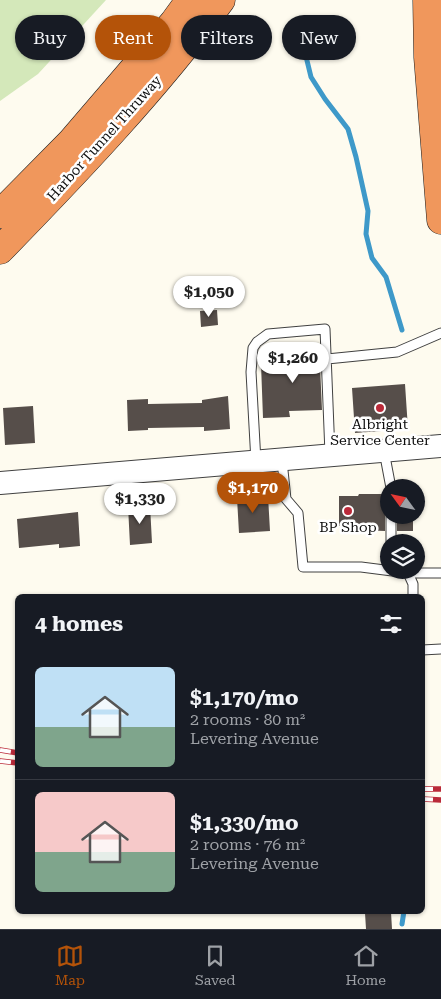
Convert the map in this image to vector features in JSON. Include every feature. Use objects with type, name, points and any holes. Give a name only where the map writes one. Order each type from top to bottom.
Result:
[{"type":"highway","name":"Harbor Tunnel Thruway","points":[[0,214],[71,142],[174,22],[190,0]]},
{"type":"highway","name":"Harbor Tunnel Thruway","points":[[0,250],[72,176],[136,105],[199,30],[221,0]]},
{"type":"highway","points":[[427,0],[428,57],[441,220]]},
{"type":"street","points":[[0,483],[441,446]]},
{"type":"lane","points":[[256,462],[250,372],[252,356],[257,342],[268,334],[325,329],[330,456]]},
{"type":"lane","points":[[327,359],[397,352],[441,333]]},
{"type":"lane","points":[[384,451],[389,479]]},
{"type":"lane","points":[[282,460],[286,499],[298,513],[303,567],[361,567],[380,569]]},
{"type":"lane","points":[[425,573],[441,573]]},
{"type":"lane","points":[[411,579],[413,594]]},
{"type":"lane","points":[[425,650],[441,649]]},
{"type":"green space","points":[[0,0],[106,0],[85,23],[85,15],[15,15],[15,60],[51,60],[38,74],[0,101]]},
{"type":"building","points":[[217,310],[218,325],[201,327],[200,311]]},
{"type":"building","points":[[319,344],[322,410],[289,411],[290,417],[263,418],[261,364],[295,363],[294,345]]},
{"type":"building","name":"Albright Service Center","points":[[405,384],[408,429],[355,433],[352,388]]},
{"type":"building","points":[[228,396],[230,429],[204,431],[204,427],[148,428],[148,430],[128,431],[127,400],[148,399],[148,404],[202,403],[202,400]]},
{"type":"building","points":[[33,406],[35,443],[5,445],[3,408]]},
{"type":"building","points":[[359,494],[380,494],[380,524],[385,524],[385,531],[358,530],[358,526],[339,526],[339,496],[358,496]]},
{"type":"building","points":[[268,496],[270,531],[239,533],[237,498]]},
{"type":"building","points":[[150,505],[152,543],[130,545],[128,506]]},
{"type":"building","points":[[78,512],[80,546],[59,548],[59,544],[19,548],[17,519]]},
{"type":"building","points":[[397,524],[413,524],[413,531],[397,531]]},
{"type":"building","points":[[365,914],[391,914],[392,929],[366,929]]},
{"type":"waterway","points":[[307,60],[311,77],[348,129],[368,211],[366,234],[372,258],[386,277],[402,330]]},
{"type":"waterway","points":[[402,924],[404,914]]},
{"type":"railway","points":[[0,750],[15,752]]},
{"type":"railway","points":[[0,761],[15,763]]},
{"type":"railway","points":[[425,789],[441,789]]},
{"type":"railway","points":[[425,799],[441,800]]},
{"type":"place","name":"Albright Service Center","points":[[380,408]]},
{"type":"place","name":"BP Shop","points":[[348,511]]}]
